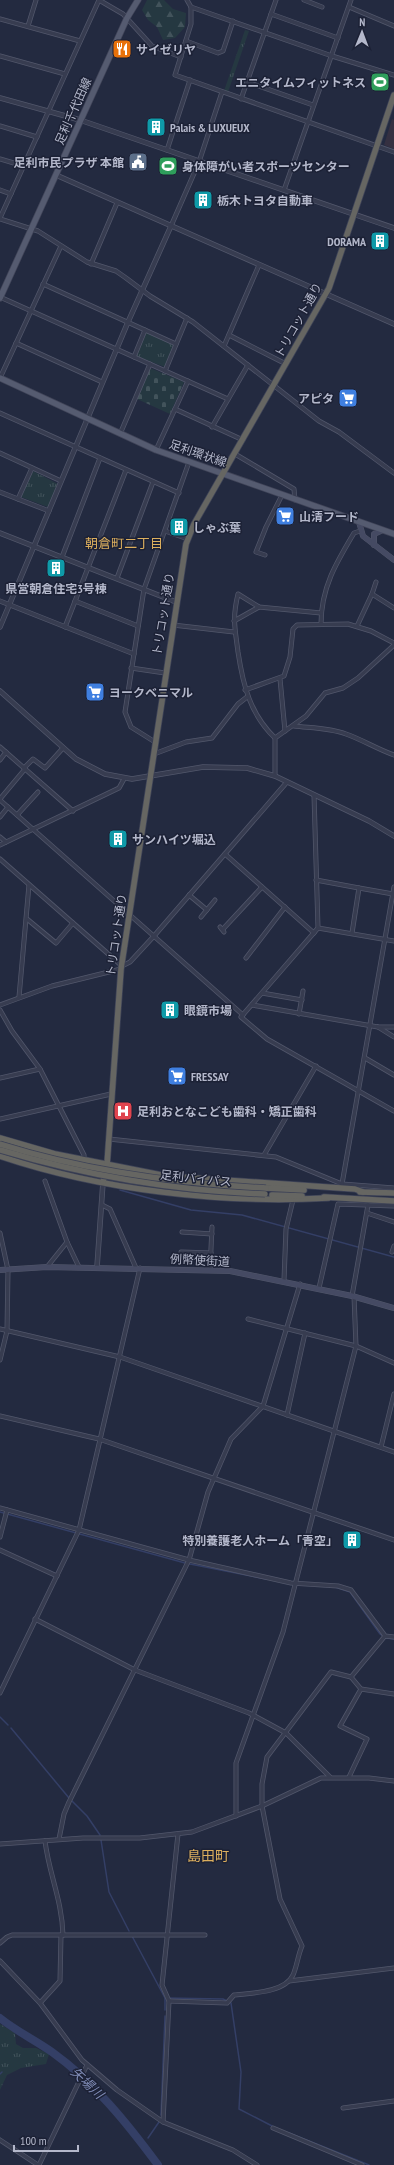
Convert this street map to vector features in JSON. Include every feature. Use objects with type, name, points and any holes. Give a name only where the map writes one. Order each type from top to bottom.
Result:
[{"type":"highway","name":"トリコット通り","points":[[103,1182],[107,1165],[121,967],[172,625],[188,539],[194,524],[326,295],[394,95]]},
{"type":"highway","points":[[0,1138],[84,1160],[166,1176],[202,1180],[355,1189],[363,1192]]},
{"type":"highway","name":"足利バイパス","points":[[0,1144],[58,1160],[186,1183],[328,1198],[391,1200]]},
{"type":"highway","name":"足利バイパス","points":[[0,1150],[56,1166],[145,1184],[225,1193],[265,1191],[392,1193]]},
{"type":"highway","points":[[0,1156],[57,1172],[103,1182],[210,1196],[293,1200],[328,1198]]},
{"type":"main road","name":"足利千代田線","points":[[0,297],[127,18],[138,0]]},
{"type":"main road","name":"足利環状線","points":[[0,378],[156,450],[394,534]]},
{"type":"main road","points":[[359,522],[360,531],[374,545],[394,560]]},
{"type":"main road","points":[[374,545],[374,534],[383,530]]},
{"type":"main road","name":"例幣使街道","points":[[0,1270],[47,1267],[97,1267],[230,1271],[284,1280],[353,1296],[394,1308]]},
{"type":"street","points":[[28,26],[36,0]]},
{"type":"street","points":[[181,57],[152,46],[127,18],[99,0],[0,219],[32,228],[91,264],[116,271],[142,290],[187,318],[319,421],[339,432],[394,473]]},
{"type":"street","points":[[187,0],[191,7],[191,24],[175,75],[394,152]]},
{"type":"street","points":[[241,99],[276,0]]},
{"type":"street","points":[[304,0],[322,7]]},
{"type":"street","points":[[284,190],[351,0]]},
{"type":"street","points":[[191,7],[332,56],[394,75]]},
{"type":"street","points":[[349,7],[394,26]]},
{"type":"street","points":[[271,14],[338,38]]},
{"type":"street","points":[[0,19],[80,41]]},
{"type":"street","points":[[186,41],[218,53],[223,51],[233,21]]},
{"type":"street","points":[[0,56],[65,74]]},
{"type":"street","points":[[166,150],[190,80]]},
{"type":"street","points":[[248,82],[313,105]]},
{"type":"street","points":[[0,628],[116,349],[199,162],[222,92]]},
{"type":"street","points":[[0,98],[80,120],[394,228]]},
{"type":"street","points":[[0,126],[37,137]]},
{"type":"street","points":[[0,159],[24,166]]},
{"type":"street","points":[[56,175],[394,324]]},
{"type":"street","points":[[0,190],[11,194]]},
{"type":"street","points":[[91,264],[117,203]]},
{"type":"street","points":[[0,378],[61,246]]},
{"type":"street","points":[[224,346],[259,265]]},
{"type":"street","points":[[43,284],[176,344]]},
{"type":"street","points":[[0,297],[228,399]]},
{"type":"street","points":[[165,371],[187,318]]},
{"type":"street","points":[[134,357],[145,330]]},
{"type":"street","points":[[229,335],[287,364]]},
{"type":"street","points":[[16,343],[102,382]]},
{"type":"street","points":[[120,434],[150,364]]},
{"type":"street","points":[[212,427],[248,365]]},
{"type":"street","points":[[156,450],[188,381]]},
{"type":"street","points":[[175,409],[243,440]]},
{"type":"street","points":[[0,413],[179,493]]},
{"type":"street","points":[[0,453],[61,481]]},
{"type":"street","points":[[235,454],[294,489],[296,500]]},
{"type":"street","points":[[62,557],[100,458]]},
{"type":"street","points":[[155,742],[131,727],[126,718],[131,668],[144,589],[189,462]]},
{"type":"street","points":[[18,499],[32,468]]},
{"type":"street","points":[[65,627],[126,470]]},
{"type":"street","points":[[117,578],[153,482]]},
{"type":"street","points":[[0,492],[49,511]]},
{"type":"street","points":[[265,555],[256,552],[266,527],[282,495]]},
{"type":"street","points":[[165,531],[188,539]]},
{"type":"street","points":[[321,624],[324,592],[332,569],[354,533],[360,531]]},
{"type":"street","points":[[0,533],[176,602]]},
{"type":"street","points":[[357,626],[376,582]]},
{"type":"street","points":[[275,776],[275,738],[258,719],[245,690],[234,632],[238,594],[259,607],[321,613]]},
{"type":"street","points":[[372,594],[394,608]]},
{"type":"street","points":[[0,601],[134,654]]},
{"type":"street","points":[[75,601],[138,626]]},
{"type":"street","points":[[234,621],[259,607]]},
{"type":"street","points":[[245,690],[280,679],[287,672],[293,629],[297,625],[348,624],[357,626],[394,644],[358,678],[343,688],[325,693],[306,716],[294,726],[275,738]]},
{"type":"street","points":[[172,625],[234,632]]},
{"type":"street","points":[[131,668],[165,673]]},
{"type":"street","points":[[280,679],[284,731]]},
{"type":"street","points":[[0,690],[63,748],[89,768],[112,777],[124,779],[150,776],[189,768],[248,768],[275,776],[369,821],[394,836]]},
{"type":"street","points":[[153,755],[186,742],[212,738],[238,704],[247,697]]},
{"type":"street","points":[[294,726],[333,730],[347,734],[376,749],[394,755]]},
{"type":"street","points":[[0,746],[73,811]]},
{"type":"street","points":[[63,748],[45,768],[33,759],[0,799],[243,1015],[241,1017],[267,1039],[394,1111]]},
{"type":"street","points":[[0,760],[6,752]]},
{"type":"street","points":[[0,845],[119,788],[124,779]]},
{"type":"street","points":[[0,1005],[52,986],[121,967],[130,962],[287,782]]},
{"type":"street","points":[[17,815],[38,792]]},
{"type":"street","points":[[243,1015],[318,928],[314,795]]},
{"type":"street","points":[[0,817],[8,807]]},
{"type":"street","points":[[0,837],[6,842]]},
{"type":"street","points":[[225,854],[314,933]]},
{"type":"street","points":[[0,859],[121,967]]},
{"type":"street","points":[[316,880],[393,894]]},
{"type":"street","points":[[19,997],[29,885]]},
{"type":"street","points":[[222,929],[262,887]]},
{"type":"street","points":[[342,1184],[394,887]]},
{"type":"street","points":[[352,933],[360,888]]},
{"type":"street","points":[[189,895],[207,910]]},
{"type":"street","points":[[201,917],[215,900]]},
{"type":"street","points":[[246,958],[285,907]]},
{"type":"street","points":[[27,919],[56,943],[73,923]]},
{"type":"street","points":[[318,928],[394,941]]},
{"type":"street","points":[[299,1014],[304,991]]},
{"type":"street","points":[[262,993],[302,1000]]},
{"type":"street","points":[[252,1005],[370,1026],[394,1027]]},
{"type":"street","points":[[0,1010],[12,1031],[40,1069],[84,1155],[84,1160]]},
{"type":"street","points":[[378,1027],[394,1037]]},
{"type":"street","points":[[365,1058],[394,1075]]},
{"type":"street","points":[[264,1155],[316,1066]]},
{"type":"street","points":[[0,1078],[40,1069]]},
{"type":"street","points":[[0,1119],[111,1094]]},
{"type":"street","points":[[109,1139],[276,1157],[342,1184],[394,1188]]},
{"type":"street","points":[[45,1181],[67,1242],[79,1267]]},
{"type":"street","points":[[97,1267],[103,1182]]},
{"type":"street","points":[[284,1280],[286,1229],[293,1200]]},
{"type":"street","points":[[319,1288],[338,1204],[394,1206]]},
{"type":"street","points":[[0,1693],[79,1530],[99,1439],[120,1357],[138,1268],[110,1209],[102,1205]]},
{"type":"street","points":[[236,1816],[236,1763],[283,1632],[312,1512],[356,1346],[353,1296],[368,1205]]},
{"type":"street","points":[[367,1213],[394,1222]]},
{"type":"street","points":[[210,1270],[212,1227]]},
{"type":"street","points":[[182,1232],[212,1234]]},
{"type":"street","points":[[0,1233],[8,1270],[7,1331],[0,1360]]},
{"type":"street","points":[[47,1267],[67,1242]]},
{"type":"street","points":[[392,1252],[394,1246]]},
{"type":"street","points":[[181,1252],[211,1253]]},
{"type":"street","points":[[59,1839],[64,1814],[69,1802],[189,1560],[213,1478],[231,1439],[263,1406],[300,1284]]},
{"type":"street","points":[[248,1319],[356,1346],[394,1363]]},
{"type":"street","points":[[0,1329],[120,1357],[394,1452]]},
{"type":"street","points":[[287,1415],[305,1333]]},
{"type":"street","points":[[381,1447],[394,1394]]},
{"type":"street","points":[[0,1416],[99,1439],[394,1540]]},
{"type":"street","points":[[0,1508],[189,1560],[294,1584],[318,1584],[351,1590],[385,1636],[394,1637]]},
{"type":"street","points":[[0,1537],[7,1510]]},
{"type":"street","points":[[0,1550],[57,1576]]},
{"type":"street","points":[[35,1620],[135,1670],[253,1716],[286,1733],[330,1777]]},
{"type":"street","points":[[351,1677],[385,1636]]},
{"type":"street","points":[[169,2001],[227,2003],[234,1995],[276,1989],[289,1980],[293,1975],[297,1955],[302,1946],[280,1898],[262,1806],[266,1760],[332,1672],[351,1677],[361,1689],[394,1694]]},
{"type":"street","points":[[349,1777],[368,1739],[340,1726],[361,1689]]},
{"type":"street","points":[[0,1844],[59,1839],[140,1838],[192,1832],[262,1806],[312,1780],[330,1777],[349,1777],[394,1781]]},
{"type":"street","points":[[163,2122],[169,2001],[162,1984],[178,1834]]},
{"type":"street","points":[[40,2003],[60,1981],[62,1935],[58,1896],[48,1866],[45,1840]]},
{"type":"street","points":[[0,1943],[8,1936],[205,1935]]},
{"type":"street","points":[[0,1961],[40,2003],[87,2065],[117,2090],[163,2122],[233,2150],[257,2165]]},
{"type":"street","points":[[289,1980],[394,1968]]},
{"type":"street","points":[[0,2140],[39,2165],[87,2065]]},
{"type":"street","points":[[343,2108],[394,2101]]},
{"type":"street","points":[[273,2128],[362,2165]]},
{"type":"shaded area","points":[[392,119],[394,120],[394,149],[384,145]]},
{"type":"shaded area","name":"足利おとなこども歯科・矯正歯科","points":[[119,1103],[128,1104],[126,1119],[118,1118]]},
{"type":"green space","points":[[147,0],[164,0],[173,9],[186,13],[185,27],[175,38],[163,40],[157,27],[148,20],[142,10]]},
{"type":"green space","points":[[245,30],[249,31],[228,92],[224,91]]},
{"type":"green space","points":[[148,332],[172,344],[173,346],[165,367],[136,356],[146,333]]},
{"type":"green space","points":[[150,368],[184,382],[170,414],[137,399]]},
{"type":"green space","points":[[33,471],[58,484],[48,507],[21,497]]},
{"type":"green space","points":[[0,2024],[15,2033],[16,2044],[23,2048],[36,2048],[49,2054],[46,2064],[21,2068],[7,2075],[0,2090]]},
{"type":"waterway","points":[[120,1190],[191,1210],[242,1215],[394,1257]]},
{"type":"waterway","points":[[0,1512],[185,1563],[266,1579]]},
{"type":"waterway","points":[[335,1587],[350,1592],[380,1634],[386,1638],[394,1639]]},
{"type":"waterway","points":[[0,1717],[8,1725]]},
{"type":"waterway","points":[[11,1728],[69,1798]]},
{"type":"waterway","points":[[72,1801],[87,1816],[100,1835]]},
{"type":"waterway","points":[[101,1840],[109,1892],[129,1931]]},
{"type":"waterway","points":[[132,1936],[165,1998],[165,2010]]},
{"type":"waterway","points":[[165,1998],[223,1999],[231,2003],[241,2072],[239,2109],[274,2127]]},
{"type":"waterway","points":[[161,2115],[165,2016]]},
{"type":"waterway","name":"矢場川","points":[[0,2018],[52,2052],[82,2076],[122,2119],[158,2165]]},
{"type":"waterway","points":[[148,2138],[159,2122]]},
{"type":"waterway","points":[[289,2133],[369,2165]]},
{"type":"place","name":"サイゼリヤ","points":[[122,49]]},
{"type":"place","name":"エニタイムフィットネス","points":[[380,82]]},
{"type":"place","name":"Palais & LUXUEUX","points":[[156,127]]},
{"type":"place","name":"足利市民プラザ 本館","points":[[138,162]]},
{"type":"place","name":"身体障がい者スポーツセンター","points":[[168,166]]},
{"type":"place","name":"栃木トヨタ自動車","points":[[203,200]]},
{"type":"place","name":"DORAMA","points":[[380,241]]},
{"type":"place","name":"アピタ","points":[[348,398]]},
{"type":"place","name":"山清フード","points":[[285,516]]},
{"type":"place","name":"しゃぶ葉","points":[[179,527]]},
{"type":"place","name":"県営朝倉住宅3号棟","points":[[56,568]]},
{"type":"place","name":"ヨークベニマル","points":[[95,692]]},
{"type":"place","name":"サンハイツ堀込","points":[[118,839]]},
{"type":"place","name":"眼鏡市場","points":[[170,1010]]},
{"type":"place","name":"FRESSAY","points":[[177,1076]]},
{"type":"place","name":"足利おとなこども歯科・矯正歯科","points":[[123,1111]]},
{"type":"place","name":"特別養護老人ホーム「青空」","points":[[352,1540]]},
{"type":"district","name":"朝倉町二丁目","points":[[124,543]]},
{"type":"district","name":"島田町","points":[[208,1856]]}]
